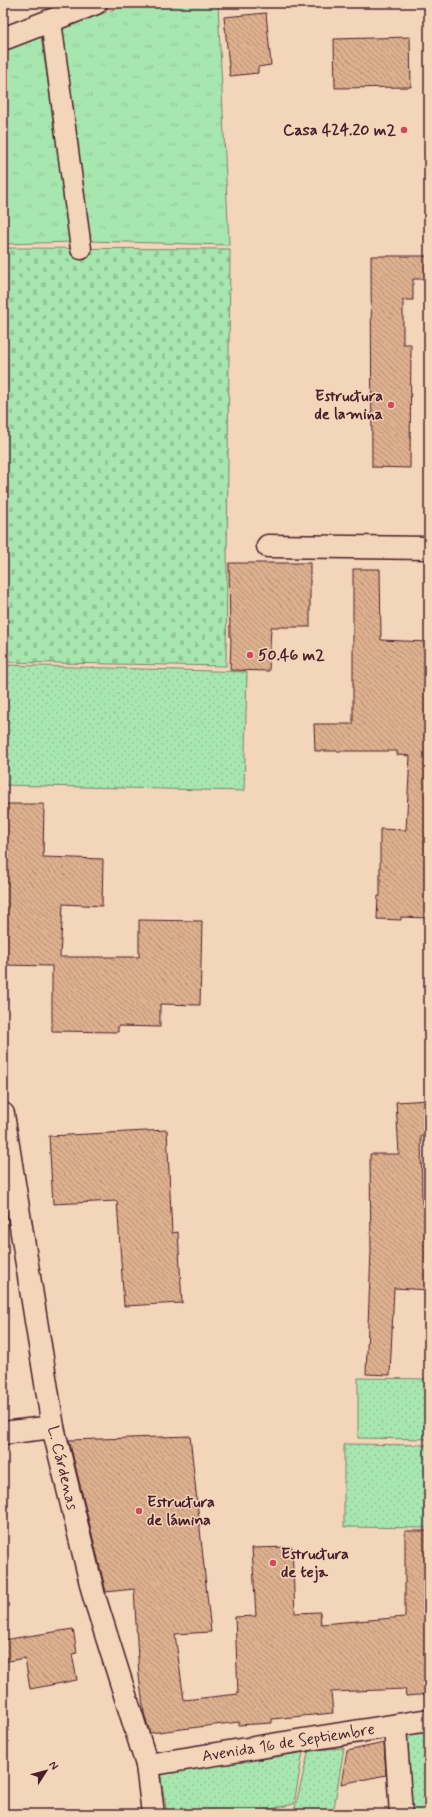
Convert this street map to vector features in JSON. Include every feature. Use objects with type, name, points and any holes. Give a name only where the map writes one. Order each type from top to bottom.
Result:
[{"type":"street","points":[[3,39],[96,3]]},
{"type":"street","points":[[51,21],[81,249]]},
{"type":"street","points":[[268,546],[429,548]]},
{"type":"street","name":"L. Cárdenas","points":[[3,1114],[53,1427],[94,1596],[147,1765],[153,1814]]},
{"type":"street","points":[[3,1433],[53,1427]]},
{"type":"street","name":"Avenida 16 de Septiembre","points":[[147,1765],[429,1720]]},
{"type":"street","points":[[395,1726],[401,1814]]},
{"type":"green space","points":[[133,3],[218,3],[229,245],[89,241],[58,29]]},
{"type":"green space","points":[[41,36],[72,242],[3,244],[3,49]]},
{"type":"green space","points":[[3,248],[230,249],[226,666],[3,662]]},
{"type":"green space","points":[[3,665],[247,672],[244,791],[3,785]]},
{"type":"green space","points":[[358,1378],[429,1379],[429,1439],[358,1438]]},
{"type":"green space","points":[[344,1444],[429,1445],[429,1528],[344,1527]]},
{"type":"green space","points":[[429,1731],[429,1814],[407,1814],[402,1735]]},
{"type":"green space","points":[[304,1746],[294,1804],[248,1814],[167,1814],[160,1772]]},
{"type":"green space","points":[[344,1748],[333,1814],[267,1814],[295,1808],[309,1750]]},
{"type":"building","points":[[266,13],[271,65],[258,67],[258,73],[230,76],[224,17]]},
{"type":"building","points":[[410,37],[411,87],[335,88],[334,39]]},
{"type":"building","points":[[371,256],[429,256],[429,279],[413,279],[413,300],[403,300],[403,344],[411,344],[410,468],[372,467]]},
{"type":"building","points":[[229,563],[310,563],[310,627],[271,627],[269,671],[230,670],[231,637]]},
{"type":"building","points":[[353,569],[380,569],[381,640],[429,642],[429,918],[401,917],[401,920],[377,919],[378,896],[380,896],[380,829],[406,830],[410,756],[397,755],[397,751],[315,751],[314,724],[353,724]]},
{"type":"building","points":[[3,804],[44,804],[43,857],[103,859],[102,906],[63,904],[60,957],[139,957],[139,920],[202,921],[200,1005],[160,1004],[160,1027],[118,1026],[118,1032],[52,1031],[52,966],[3,965]]},
{"type":"building","points":[[429,1100],[429,1136],[421,1136],[422,1204],[429,1204],[429,1290],[394,1288],[390,1375],[366,1374],[371,1252],[370,1154],[399,1154],[396,1102]]},
{"type":"building","points":[[167,1130],[172,1233],[178,1232],[182,1303],[124,1306],[117,1201],[53,1204],[49,1136]]},
{"type":"building","points":[[190,1436],[211,1632],[175,1634],[184,1700],[238,1694],[235,1617],[256,1616],[252,1548],[292,1547],[295,1613],[320,1612],[321,1624],[405,1617],[405,1531],[427,1531],[429,1694],[406,1696],[405,1689],[331,1692],[333,1713],[272,1719],[272,1723],[239,1725],[239,1722],[150,1733],[144,1713],[139,1676],[134,1589],[106,1592],[69,1440]]},
{"type":"building","points":[[73,1629],[77,1653],[72,1654],[77,1680],[30,1689],[25,1658],[3,1662],[3,1640]]},
{"type":"building","points":[[384,1743],[386,1775],[341,1784],[347,1751]]},
{"type":"place","name":"Casa 424.20 m2","points":[[404,130]]},
{"type":"place","name":"Estructura de lamina","points":[[391,405]]},
{"type":"place","name":"50.46 m2","points":[[250,655]]},
{"type":"place","name":"Estructura de lámina","points":[[139,1511]]},
{"type":"place","name":"Estructura de teja","points":[[273,1563]]}]
